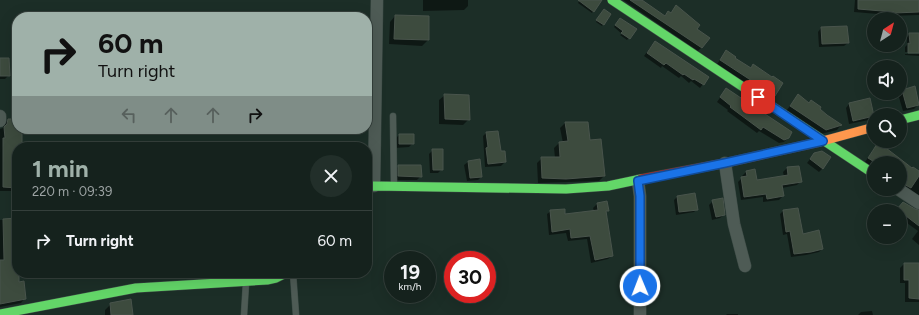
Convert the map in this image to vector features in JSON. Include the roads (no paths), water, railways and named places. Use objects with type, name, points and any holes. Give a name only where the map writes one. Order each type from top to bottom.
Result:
[{"type":"street","points":[[372,133],[377,0]]},
{"type":"street","points":[[612,0],[867,169]]},
{"type":"street","points":[[907,118],[919,115]]},
{"type":"street","points":[[0,116],[0,121]]},
{"type":"street","points":[[372,186],[566,189],[608,186],[725,163],[823,141],[867,129]]},
{"type":"street","points":[[725,163],[734,224],[745,266]]},
{"type":"street","points":[[638,181],[640,196],[640,315]]},
{"type":"street","points":[[907,195],[919,203]]},
{"type":"street","points":[[0,314],[136,288],[209,281],[246,281],[276,278]]},
{"type":"lane","points":[[394,116],[394,186]]},
{"type":"lane","points":[[293,278],[296,315]]},
{"type":"lane","points":[[244,315],[246,281]]}]
